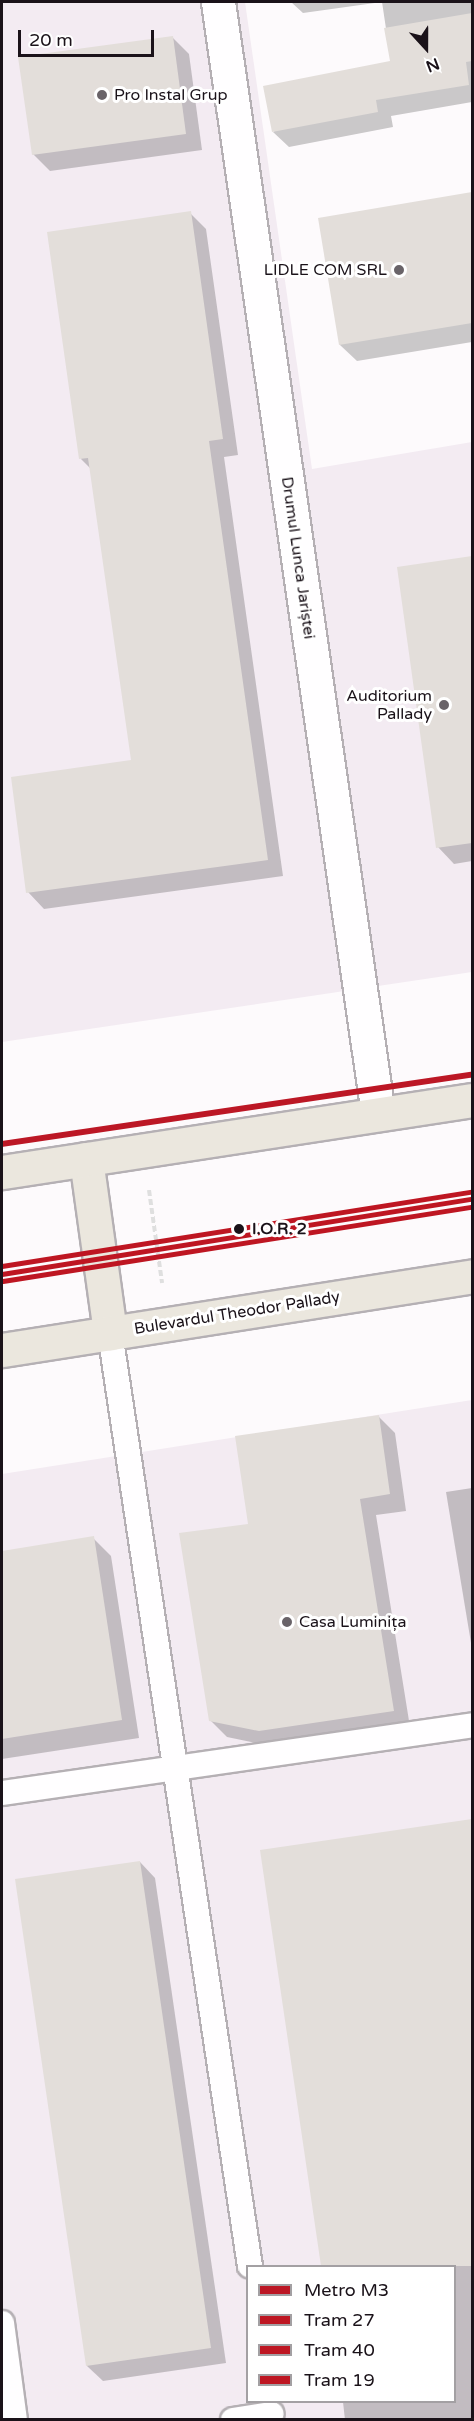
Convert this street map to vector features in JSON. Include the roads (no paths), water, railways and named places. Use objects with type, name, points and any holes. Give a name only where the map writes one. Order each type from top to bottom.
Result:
[{"type":"main road","points":[[2,1172],[472,1100]]},
{"type":"main road","points":[[86,1159],[110,1333]]},
{"type":"main road","name":"Bulevardul Theodor Pallady","points":[[2,1350],[472,1276]]},
{"type":"street","name":"Drumul Lunca Jariștei","points":[[218,2],[378,1114]]},
{"type":"lane","points":[[110,1333],[250,2265]]},
{"type":"lane","points":[[2,1792],[472,1725]]},
{"type":"lane","points":[[2,2323],[15,2420]]},
{"type":"lane","points":[[233,2420],[272,2412]]},
{"type":"metro line","name":"M3","points":[[2,1144],[472,1075]]},
{"type":"tram line","name":"19","points":[[2,1266],[471,1192]]},
{"type":"tram line","name":"27","points":[[2,1274],[472,1199]]},
{"type":"tram line","name":"40","points":[[3,1281],[472,1207]]},
{"type":"place","name":"Pro Instal Grup","points":[[102,95]]},
{"type":"place","name":"LIDLE COM SRL","points":[[399,270]]},
{"type":"place","name":"Auditorium Pallady","points":[[444,705]]},
{"type":"place","name":"I.O.R. 2","points":[[239,1229]]},
{"type":"place","name":"Casa Luminița","points":[[287,1622]]}]
